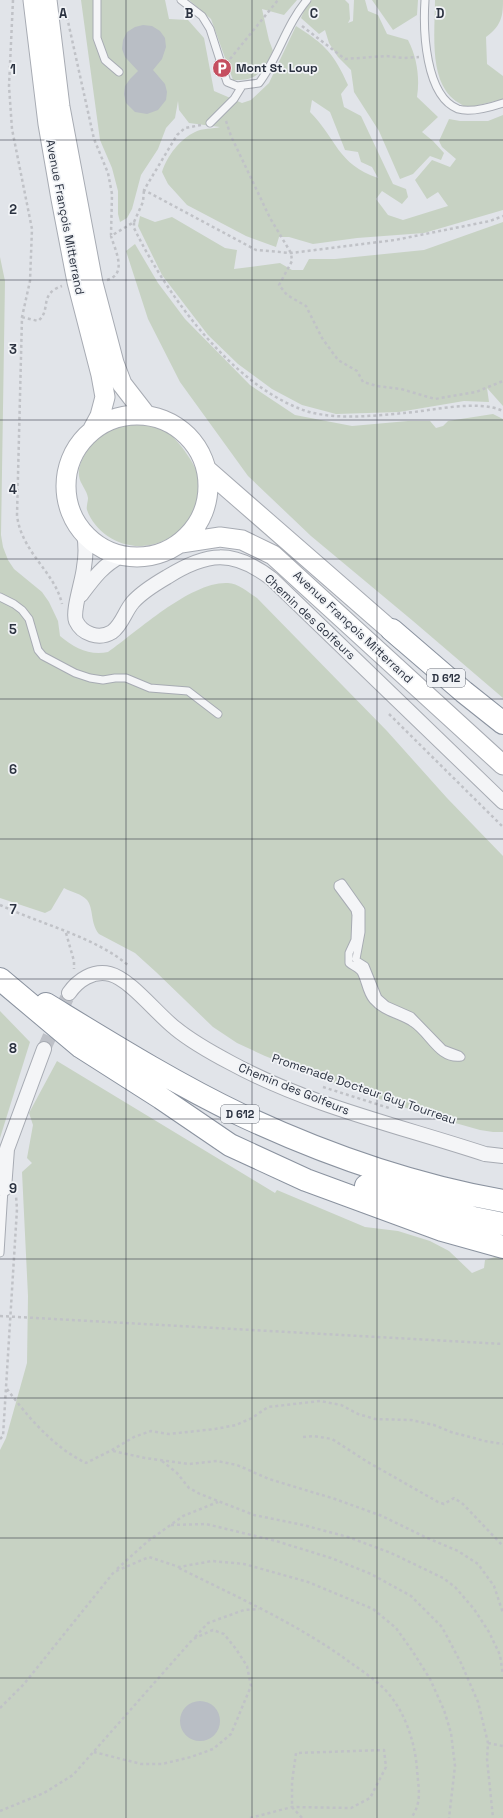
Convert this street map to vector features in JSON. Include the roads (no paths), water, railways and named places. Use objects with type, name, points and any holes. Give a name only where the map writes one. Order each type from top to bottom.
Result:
[{"type":"highway","name":"D 612","points":[[392,630],[464,692],[503,723]]},
{"type":"highway","name":"D 612","points":[[0,977],[81,1047],[230,1144],[306,1180],[442,1230],[503,1247]]},
{"type":"highway","name":"D 612","points":[[0,977],[168,1077],[241,1115],[319,1147],[397,1175],[503,1201]]},
{"type":"highway","name":"D 612","points":[[161,1098],[235,1135],[309,1167],[390,1195],[474,1218],[503,1224]]},
{"type":"main road","name":"Avenue François Mitterrand","points":[[33,0],[48,124],[60,191],[77,282],[101,375],[105,397],[100,416],[93,429]]},
{"type":"main road","name":"Avenue François Mitterrand","points":[[47,0],[60,106],[93,283],[116,370],[122,384],[146,415]]},
{"type":"main road","points":[[146,415],[173,424],[194,442],[208,470],[209,495],[200,522],[181,543],[156,556],[128,558],[102,548],[84,534],[68,505],[66,477],[75,450],[93,429],[118,417],[146,415]]},
{"type":"main road","name":"Avenue François Mitterrand","points":[[208,470],[392,630],[503,734]]},
{"type":"main road","name":"Avenue François Mitterrand","points":[[181,543],[220,537],[242,540],[273,555],[503,765]]},
{"type":"street","name":"Chemin des Golfeurs","points":[[84,534],[86,546],[85,561],[79,598],[74,610],[76,620],[82,629],[91,635],[102,636],[112,632],[138,596],[184,566],[201,559],[222,557],[241,560],[257,567],[272,579],[503,802]]},
{"type":"street","name":"Chemin des Golfeurs","points":[[79,598],[97,574],[111,561],[120,556]]},
{"type":"street","name":"Chemin des Golfeurs","points":[[69,993],[76,984],[84,978],[96,974],[110,974],[122,980],[175,1028],[201,1047],[270,1082],[365,1117],[485,1154],[503,1156]]},
{"type":"street","points":[[10,1191],[7,1149],[44,1049]]},
{"type":"lane","points":[[97,0],[97,38],[106,60],[119,72]]},
{"type":"lane","points":[[181,0],[202,16],[210,29],[228,82],[237,86],[259,83],[268,70],[293,19],[307,0]]},
{"type":"lane","points":[[425,0],[427,56],[440,94],[444,100],[459,109],[469,110],[503,103]]},
{"type":"lane","points":[[210,123],[234,99],[242,86]]},
{"type":"lane","points":[[0,597],[22,610],[29,619],[38,650],[43,656],[75,673],[90,678],[103,680],[126,678],[150,688],[188,692],[218,714]]},
{"type":"lane","points":[[342,883],[361,910],[361,932],[356,959],[365,966],[378,998],[386,1005],[411,1016],[444,1049],[459,1054],[461,1058],[450,1057],[441,1052],[426,1034],[413,1023],[386,1010],[370,996],[360,971],[349,963],[349,952],[355,940],[356,915],[355,910],[338,887],[338,885],[342,883]]},
{"type":"lane","points":[[0,1252],[10,1191]]},
{"type":"tunnel","points":[[44,1049],[69,993]]},
{"type":"place","name":"Mont St. Loup","points":[[222,68]]}]
